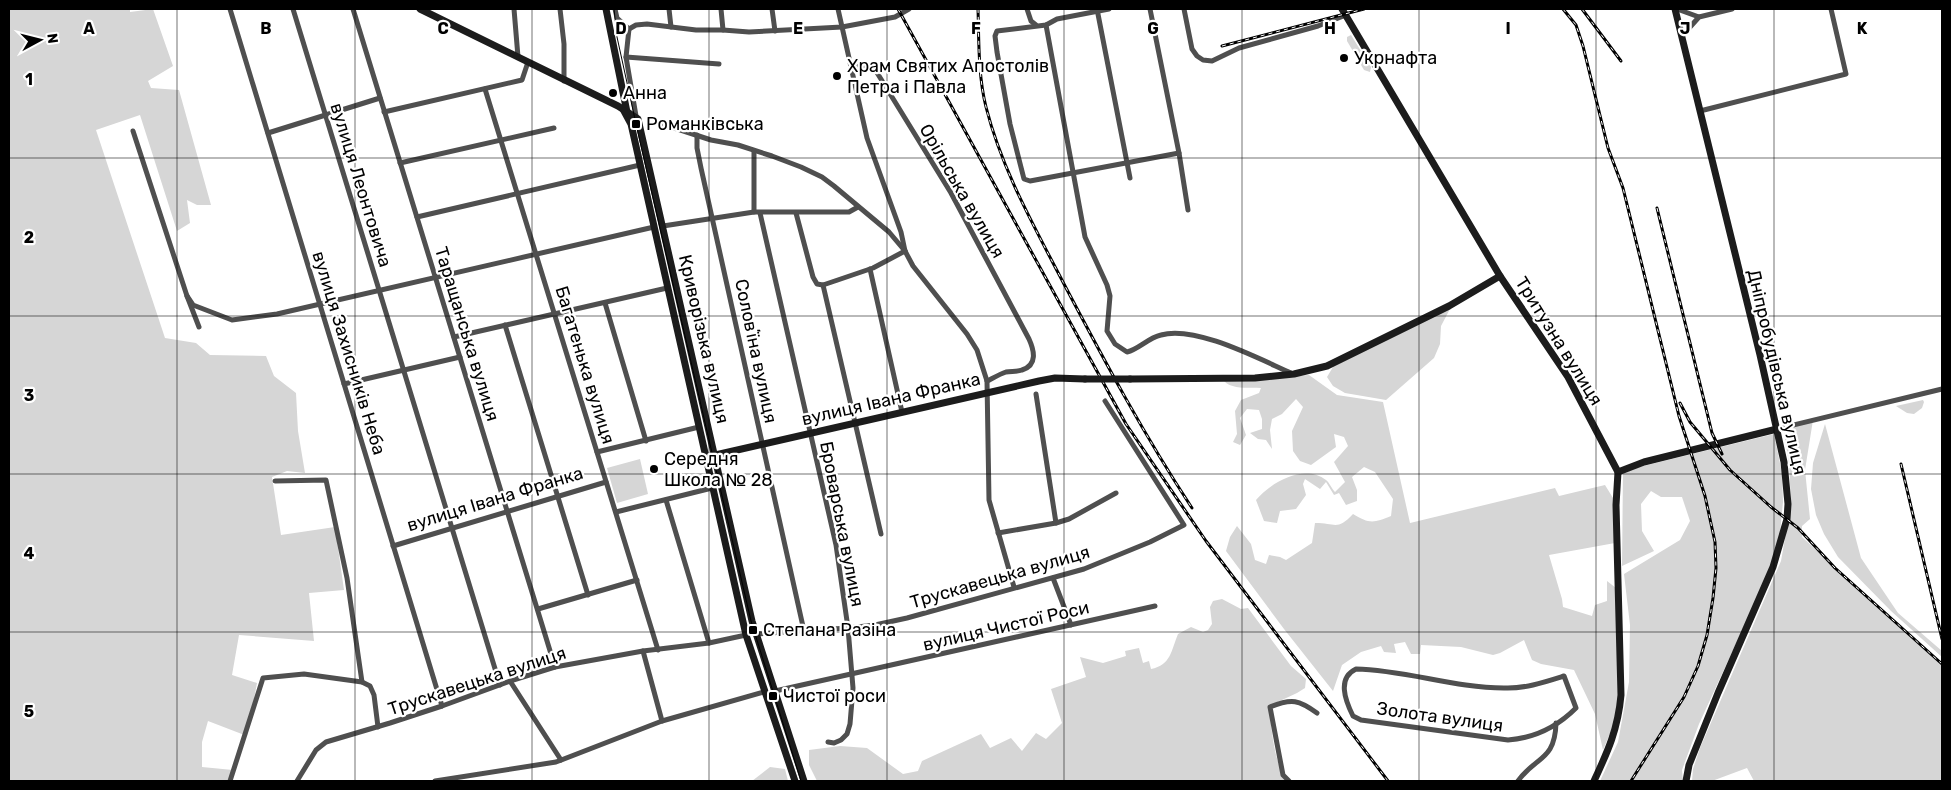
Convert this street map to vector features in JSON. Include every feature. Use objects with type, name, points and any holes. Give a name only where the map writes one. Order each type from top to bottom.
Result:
[{"type":"main road","points":[[420,9],[434,12],[564,81]]},
{"type":"main road","name":"Криворізька вулиця","points":[[606,9],[746,635],[794,781]]},
{"type":"main road","name":"Дніпробудівська вулиця","points":[[1674,9],[1777,429],[1787,485],[1787,520],[1784,534],[1766,584],[1721,685],[1689,765],[1686,781]]},
{"type":"main road","name":"Тритузна вулиця","points":[[1344,12],[1500,276],[1568,377],[1618,472]]},
{"type":"main road","name":"Криворізька вулиця","points":[[564,81],[618,106],[640,123],[756,634],[804,781]]},
{"type":"main road","name":"вулиця Івана Франка","points":[[706,458],[810,432],[1055,378],[1130,380],[1228,379],[1294,374],[1327,366],[1352,355],[1449,306],[1500,276]]},
{"type":"main road","points":[[1594,781],[1616,728],[1622,695],[1616,504],[1618,472],[1644,462],[1777,429]]},
{"type":"street","name":"вулиця Захисників Неба","points":[[230,9],[442,706]]},
{"type":"street","name":"вулиця Леонтовича","points":[[293,9],[500,685]]},
{"type":"street","name":"Таращанська вулиця","points":[[353,9],[555,667]]},
{"type":"street","points":[[514,9],[518,57]]},
{"type":"street","points":[[560,9],[564,44],[564,81]]},
{"type":"street","points":[[616,9],[617,18],[629,30]]},
{"type":"street","points":[[669,9],[671,27]]},
{"type":"street","points":[[721,9],[722,30]]},
{"type":"street","points":[[772,9],[775,31]]},
{"type":"street","points":[[838,9],[872,154],[901,232],[905,251],[912,266],[968,334],[977,350],[987,381],[990,500],[1014,587]]},
{"type":"street","points":[[631,115],[626,57],[629,30],[636,25],[647,24],[696,30],[775,31],[842,27],[895,16],[910,9]]},
{"type":"street","points":[[1028,9],[1031,22],[1036,25]]},
{"type":"street","points":[[1110,9],[1057,19],[1046,25],[997,31],[995,42],[1012,132],[1024,179],[1030,181],[1179,153]]},
{"type":"street","points":[[1150,9],[1179,153],[1188,210]]},
{"type":"street","points":[[1184,9],[1192,49],[1203,60],[1212,61],[1238,48],[1318,26],[1344,12]]},
{"type":"street","points":[[1674,9],[1699,17],[1732,9]]},
{"type":"street","points":[[1700,111],[1846,74],[1831,9]]},
{"type":"street","points":[[1097,10],[1130,178]]},
{"type":"street","points":[[1682,36],[1699,17]]},
{"type":"street","points":[[1046,25],[1085,238],[1107,284],[1110,296],[1107,331],[1109,337],[1122,350],[1130,351],[1151,338],[1171,332],[1184,334],[1214,340],[1294,374]]},
{"type":"street","points":[[626,57],[719,64]]},
{"type":"street","points":[[384,112],[522,80],[528,62]]},
{"type":"street","name":"Орільська вулиця","points":[[851,67],[868,65],[876,71],[951,193],[1034,350],[1031,363],[1026,368],[1005,373],[987,381]]},
{"type":"street","name":"Багатенька вулиця","points":[[485,88],[658,650]]},
{"type":"street","points":[[268,133],[380,98]]},
{"type":"street","points":[[656,122],[794,164],[822,178],[889,232],[905,251]]},
{"type":"street","points":[[400,163],[554,128]]},
{"type":"street","points":[[133,131],[199,327]]},
{"type":"street","name":"Соловʼїна вулиця","points":[[697,135],[697,148],[712,219],[804,631]]},
{"type":"street","name":"Броварська вулиця","points":[[754,151],[757,213],[836,545],[848,628],[853,674],[850,724],[847,734],[841,740],[834,743],[828,742]]},
{"type":"street","points":[[417,217],[640,165]]},
{"type":"street","points":[[663,226],[757,213],[849,212],[858,207]]},
{"type":"street","points":[[796,213],[813,277],[817,284],[822,285],[870,270],[905,251]]},
{"type":"street","points":[[187,296],[193,305],[232,320],[277,314],[654,227]]},
{"type":"street","points":[[870,270],[902,412]]},
{"type":"street","points":[[822,285],[881,534]]},
{"type":"street","points":[[454,336],[667,288]]},
{"type":"street","points":[[605,303],[646,440]]},
{"type":"street","points":[[505,325],[588,595]]},
{"type":"street","points":[[344,384],[460,357]]},
{"type":"street","points":[[1777,429],[1942,389]]},
{"type":"street","points":[[1036,394],[1056,523]]},
{"type":"street","name":"Трускавецька вулиця","points":[[756,634],[848,628],[875,625],[907,618],[1084,569],[1150,542],[1184,525],[1105,401]]},
{"type":"street","points":[[597,452],[699,427]]},
{"type":"street","points":[[275,481],[326,480],[347,578],[362,682]]},
{"type":"street","name":"вулиця Івана Франка","points":[[393,546],[606,482]]},
{"type":"street","points":[[616,512],[712,488]]},
{"type":"street","points":[[998,533],[1069,519],[1116,493]]},
{"type":"street","points":[[666,500],[709,643]]},
{"type":"street","points":[[1053,578],[1071,625]]},
{"type":"street","points":[[538,609],[637,580]]},
{"type":"street","name":"вулиця Чистої Роси","points":[[775,691],[1155,606]]},
{"type":"street","name":"Трускавецька вулиця","points":[[297,781],[316,750],[326,742],[442,706],[510,681],[555,667],[643,651],[709,643],[746,635]]},
{"type":"street","points":[[643,651],[662,721]]},
{"type":"street","name":"Золота вулиця","points":[[1356,669],[1487,688],[1506,688],[1526,686],[1564,676],[1576,708],[1545,732],[1520,739],[1492,739],[1361,720],[1352,716],[1348,706],[1344,678],[1349,672],[1356,669]]},
{"type":"street","points":[[230,781],[263,678],[304,674],[362,682],[370,686],[374,695],[378,727]]},
{"type":"street","points":[[510,681],[562,760]]},
{"type":"street","points":[[435,781],[562,760],[662,721],[764,692]]},
{"type":"street","points":[[1289,781],[1283,775],[1270,707],[1283,702],[1295,701],[1303,703],[1318,713]]},
{"type":"street","points":[[1518,781],[1552,749],[1556,737],[1556,723]]},
{"type":"street","points":[[1545,732],[1551,736],[1552,749]]},
{"type":"shaded area","points":[[9,9],[130,9],[130,12],[153,9],[173,66],[148,81],[151,88],[179,90],[211,205],[197,205],[187,200],[190,223],[177,231],[140,115],[96,130],[165,338],[196,343],[210,355],[266,356],[274,376],[296,393],[298,431],[305,473],[287,471],[272,477],[281,535],[335,527],[344,590],[309,593],[314,641],[239,635],[232,675],[257,683],[247,736],[208,721],[202,742],[202,767],[233,770],[230,781],[9,781]]},
{"type":"shaded area","points":[[1351,35],[1371,67],[1370,72],[1364,70],[1347,41],[1347,37]]},
{"type":"shaded area","points":[[1451,307],[1441,326],[1440,344],[1434,358],[1386,400],[1345,393],[1333,386],[1327,377],[1333,367]]},
{"type":"shaded area","points":[[1309,375],[1337,395],[1383,402],[1410,523],[1555,488],[1559,496],[1605,485],[1613,498],[1615,543],[1549,555],[1563,607],[1592,616],[1595,605],[1607,601],[1607,581],[1616,588],[1618,695],[1616,719],[1603,750],[1595,714],[1574,670],[1541,664],[1532,660],[1524,640],[1493,655],[1461,647],[1421,645],[1420,654],[1411,654],[1405,642],[1394,644],[1396,653],[1384,652],[1381,646],[1361,652],[1342,665],[1333,691],[1284,629],[1226,551],[1230,537],[1237,526],[1251,544],[1255,560],[1266,564],[1269,555],[1286,560],[1312,543],[1315,523],[1336,525],[1343,523],[1353,514],[1368,521],[1380,520],[1391,516],[1393,499],[1375,472],[1364,467],[1352,477],[1357,490],[1357,501],[1346,505],[1339,493],[1334,495],[1326,482],[1320,489],[1305,479],[1303,484],[1306,495],[1296,509],[1280,511],[1277,523],[1264,521],[1256,500],[1270,487],[1288,477],[1298,474],[1317,475],[1327,481],[1335,492],[1345,482],[1334,462],[1348,446],[1344,437],[1334,434],[1336,447],[1311,465],[1300,461],[1293,451],[1292,431],[1303,407],[1296,399],[1282,414],[1272,419],[1270,430],[1272,449],[1266,440],[1258,439],[1250,433],[1262,429],[1262,419],[1259,410],[1247,409],[1240,418],[1246,435],[1240,445],[1233,442],[1237,434],[1235,411],[1241,400],[1259,393],[1261,388],[1236,387],[1224,381]]},
{"type":"shaded area","points":[[1923,400],[1922,408],[1914,414],[1907,413],[1896,406]]},
{"type":"shaded area","points":[[1813,420],[1805,470],[1810,519],[1802,526],[1802,537],[1942,664],[1942,781],[1754,781],[1747,768],[1712,781],[1692,781],[1693,769],[1700,748],[1781,561],[1791,504],[1789,463],[1783,427]]},
{"type":"shaded area","points":[[1825,424],[1861,558],[1898,613],[1942,651],[1942,657],[1891,611],[1838,557],[1824,534],[1816,515],[1811,489],[1813,463]]},
{"type":"shaded area","points":[[1774,434],[1782,473],[1783,502],[1779,544],[1762,587],[1699,724],[1682,770],[1683,781],[1600,781],[1618,742],[1629,682],[1630,625],[1624,574],[1680,540],[1690,521],[1682,497],[1661,497],[1651,491],[1641,504],[1642,531],[1654,551],[1622,566],[1623,471]]},
{"type":"shaded area","points":[[640,459],[648,494],[617,503],[607,468]]},
{"type":"shaded area","points":[[1222,599],[1241,609],[1248,608],[1291,666],[1306,679],[1305,688],[1269,706],[1276,754],[1282,773],[1287,781],[817,781],[809,765],[809,750],[840,746],[867,748],[903,774],[918,771],[922,761],[981,734],[990,748],[1011,738],[1022,751],[1036,733],[1046,739],[1062,723],[1051,689],[1086,677],[1080,657],[1103,663],[1126,656],[1125,651],[1139,648],[1143,663],[1149,661],[1151,669],[1158,667],[1166,661],[1178,634],[1191,627],[1203,632],[1208,630],[1212,624],[1210,607],[1213,601]]},
{"type":"shaded area","points":[[770,767],[785,769],[788,781],[752,781]]},
{"type":"tram line","points":[[614,9],[617,37],[638,133],[751,621],[801,781]]},
{"type":"railway","points":[[898,9],[1126,424],[1206,541],[1388,781]]},
{"type":"railway","points":[[978,9],[979,58],[983,95],[993,130],[1010,175],[1041,241],[1109,369],[1157,453],[1192,508]]},
{"type":"railway","points":[[1222,46],[1364,9]]},
{"type":"railway","points":[[1563,9],[1576,25],[1583,46],[1608,148],[1623,188],[1679,416],[1705,496],[1715,542],[1716,568],[1713,598],[1707,635],[1698,666],[1684,697],[1631,781]]},
{"type":"railway","points":[[1582,9],[1621,61]]},
{"type":"railway","points":[[1657,208],[1712,433],[1722,454]]},
{"type":"railway","points":[[1680,403],[1690,422],[1730,470],[1771,507],[1798,528],[1835,568],[1942,664]]},
{"type":"railway","points":[[1901,464],[1942,639]]},
{"type":"place","name":"Укрнафта","points":[[1344,58]]},
{"type":"place","name":"Храм Святих Апостолів Петра і Павла","points":[[837,76]]},
{"type":"place","name":"Анна","points":[[613,93]]},
{"type":"place","name":"Романківська","points":[[636,124]]},
{"type":"place","name":"Середня Школа № 28","points":[[654,469]]},
{"type":"place","name":"Степана Разіна","points":[[753,630]]},
{"type":"place","name":"Чистої роси","points":[[773,696]]}]
